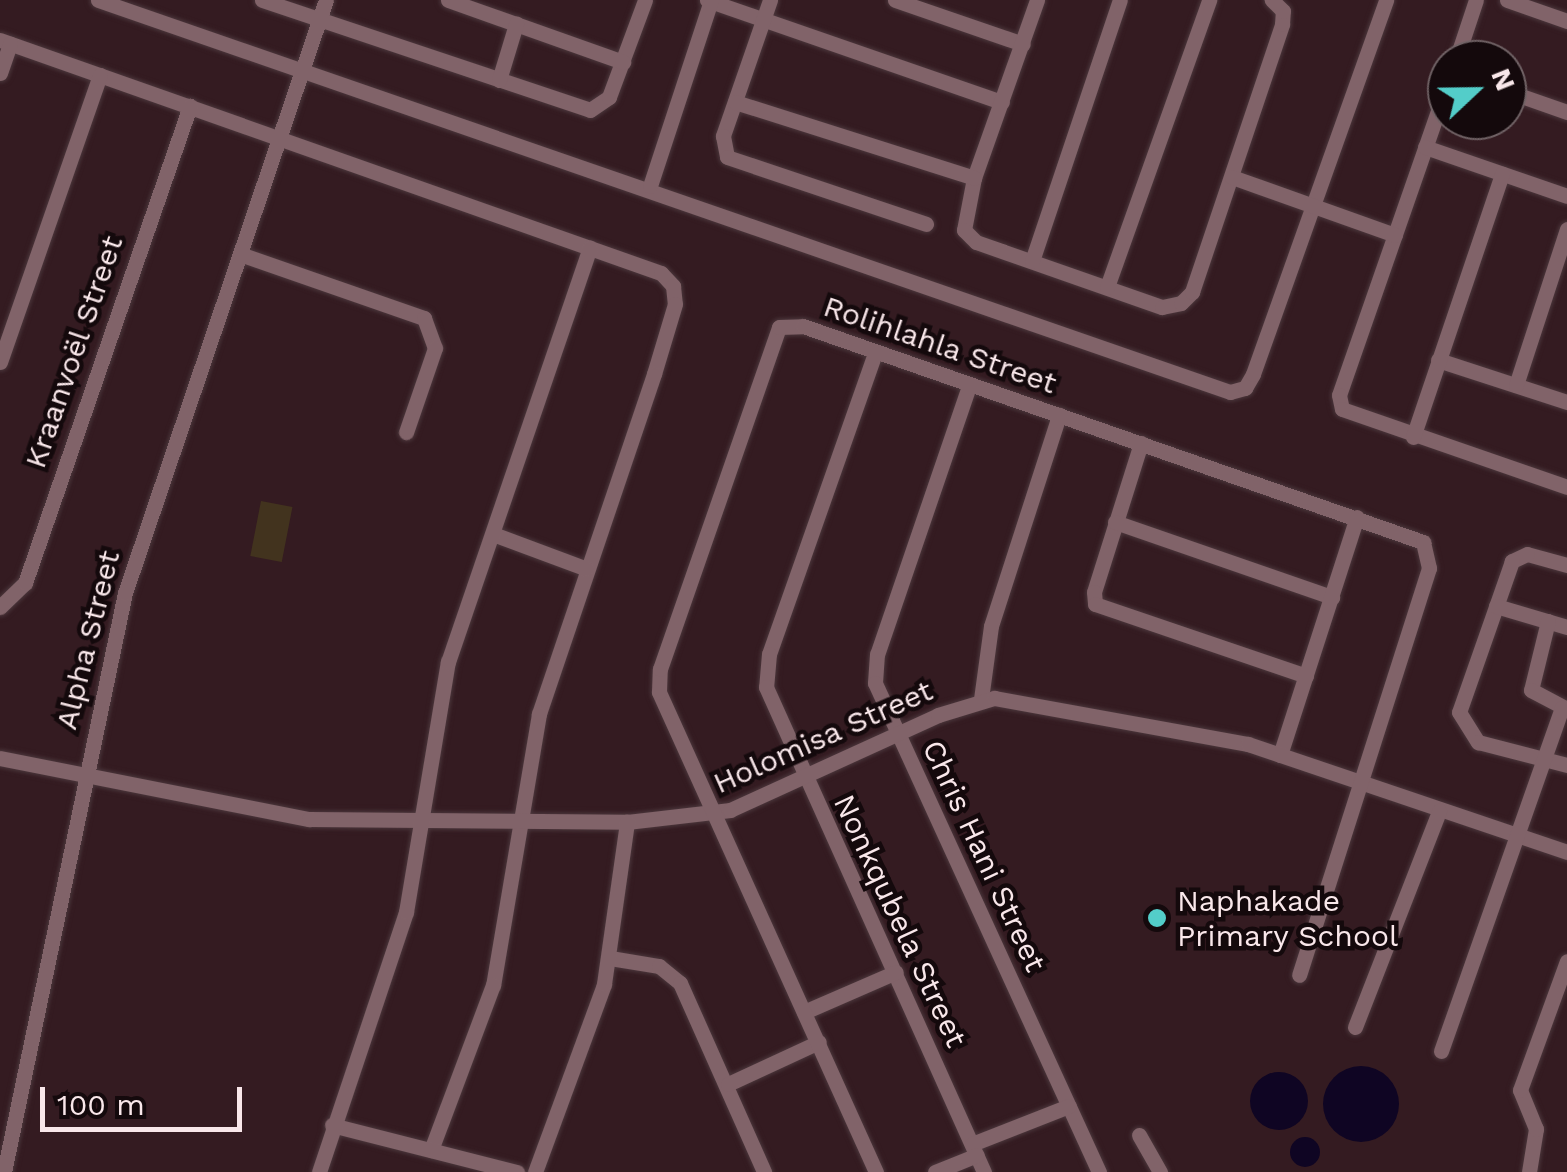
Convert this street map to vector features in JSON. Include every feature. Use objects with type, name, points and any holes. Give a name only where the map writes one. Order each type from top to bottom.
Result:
[{"type":"street","points":[[98,0],[301,72],[650,186],[1230,392],[1245,388],[1253,374],[1386,0]]},
{"type":"street","points":[[262,0],[594,110],[609,98],[645,0]]},
{"type":"street","name":"Alpha Street","points":[[4,1172],[82,777],[125,594],[326,0]]},
{"type":"street","points":[[448,0],[623,62]]},
{"type":"street","points":[[650,186],[709,0],[1002,102]]},
{"type":"street","points":[[770,0],[735,102],[724,150],[734,163],[926,224]]},
{"type":"street","points":[[895,0],[1023,44]]},
{"type":"street","points":[[1037,0],[974,178],[964,230],[976,242],[1162,307],[1181,303],[1192,292],[1282,24],[1283,12],[1272,0]]},
{"type":"street","points":[[1032,261],[1120,0]]},
{"type":"street","points":[[1107,287],[1208,0]]},
{"type":"street","points":[[1463,40],[1476,0]]},
{"type":"street","points":[[1507,0],[1567,21]]},
{"type":"street","points":[[499,80],[516,24]]},
{"type":"street","points":[[0,73],[5,42],[661,273],[676,298],[540,714],[493,985],[431,1150]]},
{"type":"street","points":[[0,362],[100,75]]},
{"type":"street","points":[[1527,99],[1567,112]]},
{"type":"street","points":[[735,102],[974,178]]},
{"type":"street","name":"Kraanvoël Street","points":[[0,607],[25,583],[190,106]]},
{"type":"street","points":[[1427,140],[1339,395],[1342,410],[1353,418],[1567,487]]},
{"type":"street","points":[[1425,147],[1567,196]]},
{"type":"street","points":[[1413,438],[1502,174]]},
{"type":"street","points":[[1232,177],[1395,235]]},
{"type":"street","points":[[1516,385],[1567,229]]},
{"type":"street","points":[[319,1172],[332,1124],[395,953],[446,670],[590,248]]},
{"type":"street","points":[[240,254],[424,318],[435,348],[406,432]]},
{"type":"street","name":"Rolihlahla Street","points":[[876,1172],[664,712],[660,668],[774,334],[793,324],[1419,540],[1430,560],[1298,975]]},
{"type":"street","name":"Nonkqubela Street","points":[[876,353],[766,667],[775,718],[896,972],[984,1172]]},
{"type":"street","points":[[1438,360],[1567,402]]},
{"type":"street","name":"Chris Hani Street","points":[[969,386],[877,654],[875,683],[1099,1172]]},
{"type":"street","points":[[981,699],[991,626],[1059,415]]},
{"type":"street","points":[[1141,443],[1094,592],[1098,606],[1306,676]]},
{"type":"street","points":[[1280,755],[1357,517]]},
{"type":"street","points":[[1115,522],[1332,596]]},
{"type":"street","points":[[493,534],[587,570]]},
{"type":"street","points":[[1567,565],[1520,555],[1509,565],[1460,720],[1478,742],[1567,766]]},
{"type":"street","points":[[1496,606],[1567,627]]},
{"type":"street","points":[[1440,1051],[1521,836],[1564,708],[1538,698],[1530,685],[1548,621]]},
{"type":"street","name":"Holomisa Street","points":[[0,758],[309,820],[627,822],[711,816],[981,699],[1203,734],[1280,755],[1567,852]]},
{"type":"street","points":[[1356,1027],[1439,811]]},
{"type":"street","points":[[536,1172],[610,958],[627,822]]},
{"type":"street","points":[[610,958],[651,963],[675,976],[728,1084],[764,1172]]},
{"type":"street","points":[[1529,1172],[1536,1130],[1520,1090],[1567,961]]},
{"type":"street","points":[[804,1012],[896,972]]},
{"type":"street","points":[[728,1084],[818,1042]]},
{"type":"street","points":[[935,1172],[1069,1106]]},
{"type":"street","points":[[332,1124],[517,1172]]},
{"type":"street","points":[[1139,1135],[1160,1172]]},
{"type":"shaded area","points":[[261,501],[292,507],[282,562],[250,556]]},
{"type":"shaded area","points":[[1361,1066],[1388,1077],[1399,1104],[1388,1131],[1361,1142],[1334,1131],[1323,1104],[1334,1077]]},
{"type":"shaded area","points":[[1279,1072],[1300,1080],[1308,1101],[1300,1122],[1279,1130],[1258,1122],[1250,1101],[1258,1080]]},
{"type":"shaded area","points":[[1305,1137],[1319,1146],[1320,1152],[1311,1166],[1305,1167],[1291,1158],[1290,1152],[1299,1138]]},
{"type":"place","name":"Naphakade Primary School","points":[[1157,918]]}]
